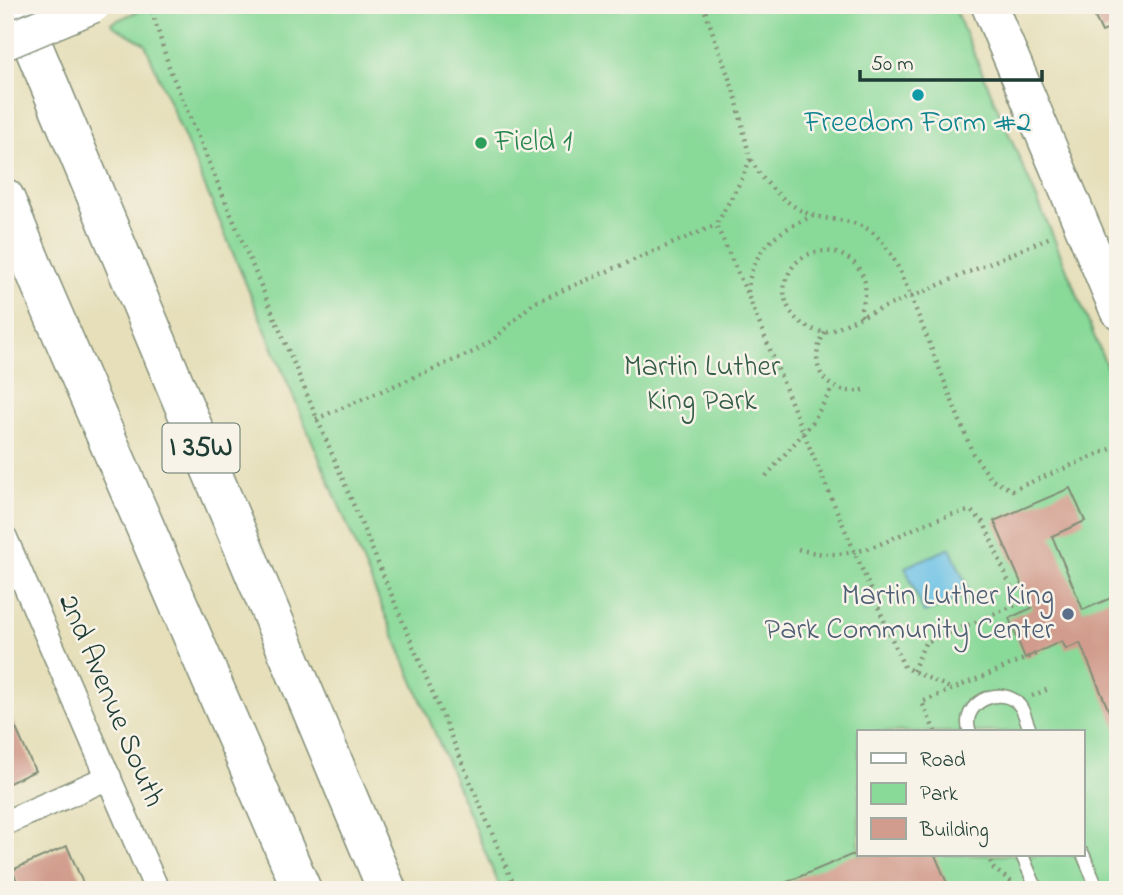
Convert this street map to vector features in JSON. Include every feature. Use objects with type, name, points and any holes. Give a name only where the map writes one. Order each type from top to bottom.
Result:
[{"type":"highway","name":"I 35W","points":[[16,5],[387,890]]},
{"type":"highway","name":"I 35W","points":[[5,198],[302,890]]},
{"type":"main road","points":[[5,18],[35,5]]},
{"type":"main road","points":[[5,42],[93,5]]},
{"type":"main road","points":[[989,5],[1118,311]]},
{"type":"street","name":"2nd Avenue South","points":[[5,538],[157,890]]},
{"type":"street","points":[[5,823],[109,778]]},
{"type":"lane","points":[[969,730],[973,707],[985,698],[1004,696],[1019,705],[1030,730]]},
{"type":"lane","points":[[1022,856],[1037,890]]},
{"type":"lane","points":[[1084,856],[1098,890]]},
{"type":"path","points":[[150,5],[170,70],[516,890]]},
{"type":"path","points":[[703,5],[736,98],[750,159],[756,170],[779,195],[814,216],[857,224],[871,231],[885,245],[911,297],[973,454],[992,481],[1012,489],[1118,446]]},
{"type":"path","points":[[316,419],[473,352],[494,340],[533,303],[716,225],[750,159]]},
{"type":"path","points":[[748,295],[753,268],[770,241],[781,231],[814,216]]},
{"type":"path","points":[[716,225],[904,667],[952,689]]},
{"type":"path","points":[[864,390],[854,392],[833,387],[825,381],[818,369],[817,356],[819,341],[825,332],[1053,236]]},
{"type":"path","points":[[825,332],[809,328],[795,318],[784,296],[790,272],[798,261],[811,253],[825,250],[838,252],[849,257],[856,265],[865,285],[860,311],[862,316]]},
{"type":"path","points":[[766,476],[812,423],[833,387]]},
{"type":"path","points":[[798,549],[818,554],[857,553],[949,514],[971,512],[984,523],[1018,604]]},
{"type":"path","points":[[913,671],[925,643],[1018,604],[1029,602]]},
{"type":"path","points":[[934,730],[922,702],[1037,654]]},
{"type":"path","points":[[988,856],[994,869],[1020,888]]},
{"type":"green space","name":"Martin Luther King Park","points":[[152,5],[953,5],[1118,394],[1118,890],[501,890],[145,44],[111,23]]},
{"type":"water","points":[[950,548],[970,593],[924,613],[905,567]]},
{"type":"building","points":[[1089,5],[1118,5],[1118,25],[1102,32]]},
{"type":"building","name":"Martin Luther King Park Community Center","points":[[1070,488],[1085,521],[1052,536],[1083,610],[1118,595],[1118,732],[1080,643],[1066,649],[1062,641],[1025,658],[1009,618],[1032,608],[994,521]]},
{"type":"building","points":[[5,704],[35,771],[5,785]]},
{"type":"building","points":[[67,846],[86,890],[21,890],[12,870]]},
{"type":"building","points":[[851,855],[857,855],[935,856],[950,890],[768,890]]},
{"type":"place","name":"Freedom Form #2","points":[[918,95]]},
{"type":"place","name":"Field 1","points":[[481,143]]},
{"type":"place","name":"Martin Luther King Park Community Center","points":[[1068,614]]}]
